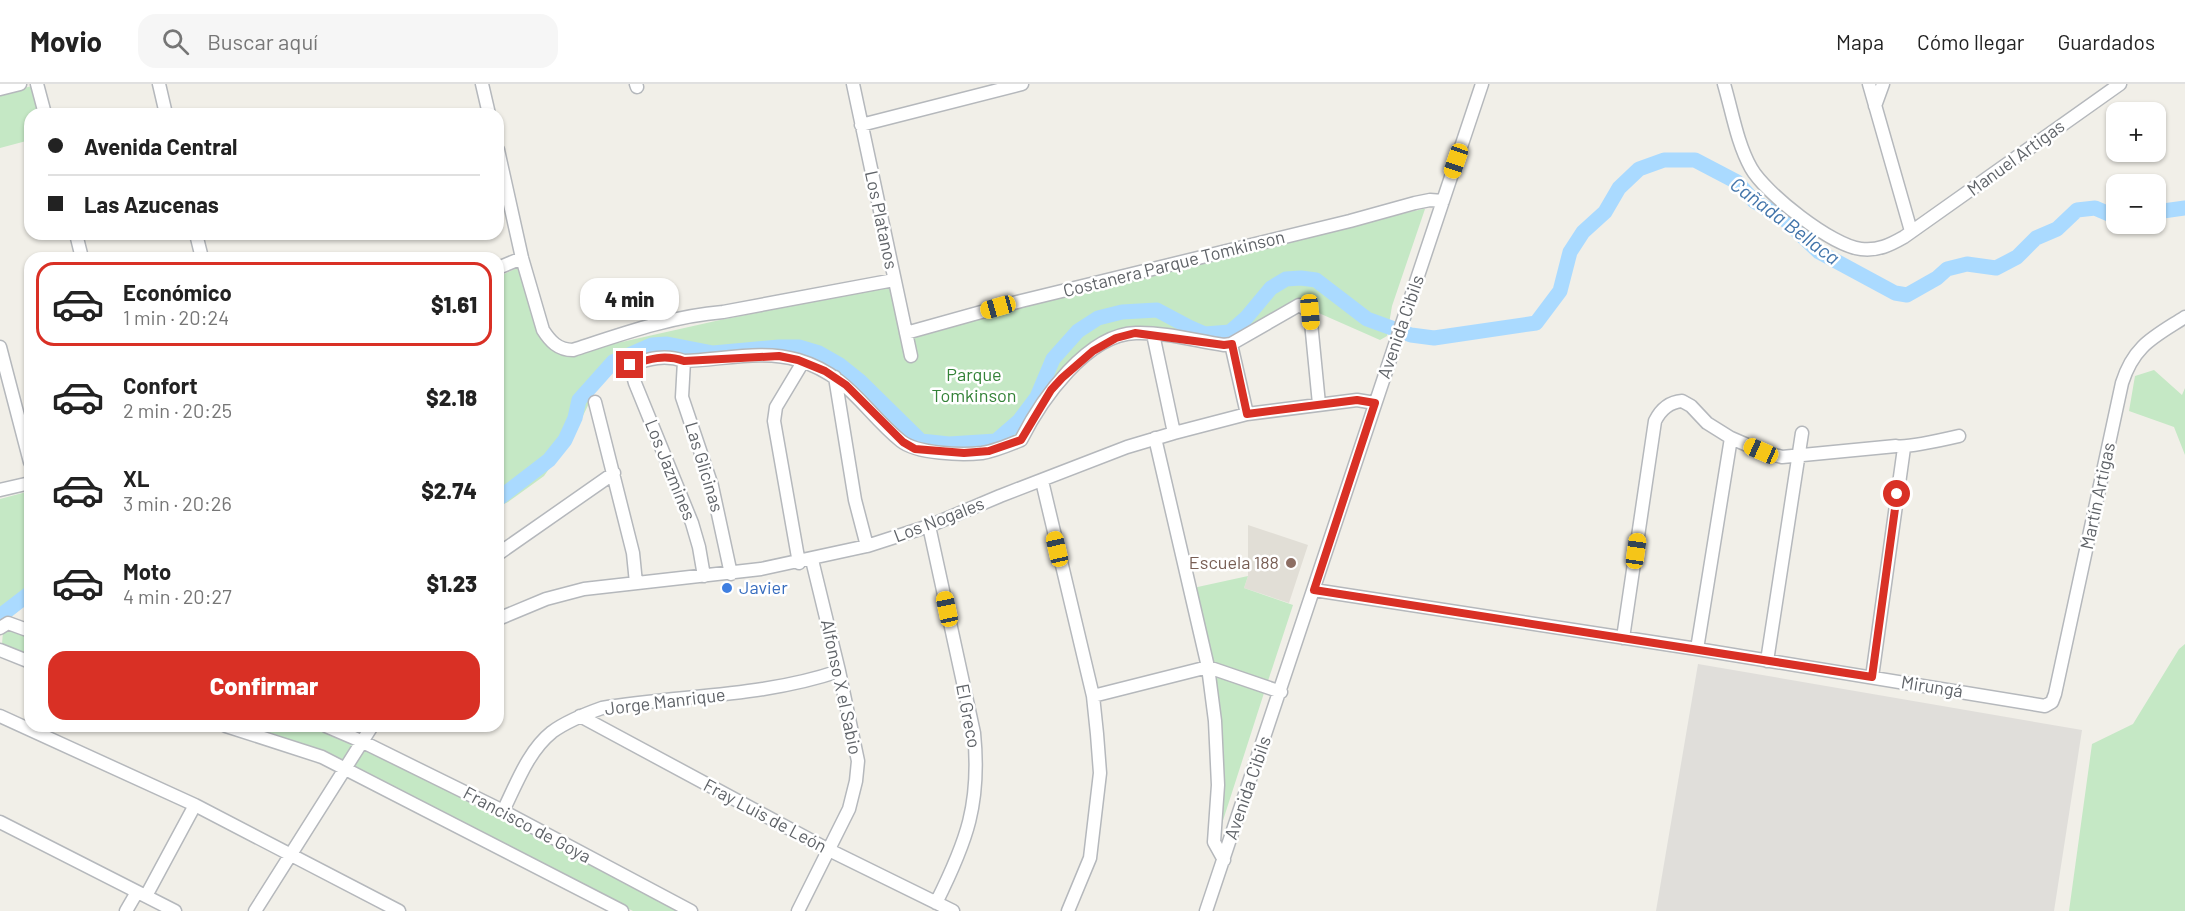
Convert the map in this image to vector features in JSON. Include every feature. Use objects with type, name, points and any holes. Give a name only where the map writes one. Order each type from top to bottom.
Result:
[{"type":"street","points":[[0,89],[20,84]]},
{"type":"street","points":[[37,84],[43,108]]},
{"type":"street","points":[[159,84],[165,108]]},
{"type":"street","points":[[482,84],[488,108]]},
{"type":"street","name":"Los Platanos","points":[[853,84],[911,356]]},
{"type":"street","points":[[861,125],[1022,84]]},
{"type":"street","name":"Avenida Cibils","points":[[1206,911],[1281,692],[1482,84]]},
{"type":"street","name":"Manuel Artigas","points":[[1724,84],[1749,166],[1758,182],[1833,240],[1857,249],[1878,249],[1891,245],[2120,84]]},
{"type":"street","points":[[1869,84],[1911,231]]},
{"type":"street","points":[[1875,106],[1883,84]]},
{"type":"street","points":[[504,177],[522,258],[543,330],[549,339],[567,350],[698,314],[723,312],[894,280]]},
{"type":"street","name":"Costanera Parque Tomkinson","points":[[906,333],[1021,301],[1415,203],[1430,200],[1443,201]]},
{"type":"street","points":[[504,266],[522,258]]},
{"type":"street","points":[[684,361],[779,356],[804,362],[835,376],[903,442],[915,449],[981,453],[1021,440],[1051,390],[1073,367],[1093,351],[1123,335],[1153,334],[1224,345],[1232,344],[1295,306],[1303,306],[1310,312],[1319,404]]},
{"type":"street","name":"Martín Artigas","points":[[2052,702],[2122,383],[2132,357],[2151,339],[2185,316]]},
{"type":"street","points":[[1153,334],[1174,433]]},
{"type":"street","points":[[1232,344],[1247,414]]},
{"type":"street","points":[[0,347],[24,439]]},
{"type":"street","name":"Los Jazmines","points":[[684,361],[661,357],[630,365],[635,383],[693,523],[704,576]]},
{"type":"street","name":"Las Glicinas","points":[[684,361],[682,397],[712,486],[731,574]]},
{"type":"street","points":[[799,562],[774,421],[776,407],[804,362]]},
{"type":"street","points":[[835,376],[855,500],[867,546]]},
{"type":"street","name":"Los Nogales","points":[[504,616],[537,602],[584,589],[731,574],[812,560],[867,546],[929,526],[1072,468],[1155,438],[1247,414],[1357,400],[1375,403]]},
{"type":"street","points":[[1623,638],[1655,421],[1660,412],[1669,405],[1682,401],[1691,406],[1707,423],[1731,438],[1782,457],[1896,446],[1904,448],[1918,443],[1959,436]]},
{"type":"street","points":[[595,402],[633,553],[636,583]]},
{"type":"street","points":[[1767,661],[1802,434]]},
{"type":"street","points":[[1155,438],[1208,667],[1215,721],[1218,784],[1214,842],[1224,860]]},
{"type":"street","points":[[1698,649],[1731,438]]},
{"type":"street","points":[[1872,677],[1904,448]]},
{"type":"street","points":[[504,551],[614,473]]},
{"type":"street","points":[[1042,481],[1093,696],[1100,773],[1090,858],[1068,911]]},
{"type":"street","points":[[0,490],[24,484]]},
{"type":"street","name":"El Greco","points":[[929,526],[974,733],[977,763],[975,795],[967,836],[936,903]]},
{"type":"street","name":"Alfonso X el Sabio","points":[[798,911],[849,809],[858,761],[812,560]]},
{"type":"street","name":"Mirungá","points":[[1314,590],[1698,649],[2045,706],[2052,702]]},
{"type":"street","points":[[4,626],[24,630]]},
{"type":"street","points":[[0,650],[24,660]]},
{"type":"street","points":[[1093,696],[1208,667],[1281,692]]},
{"type":"street","name":"Jorge Manrique","points":[[503,811],[527,764],[540,745],[551,733],[580,716],[602,708],[633,703],[664,702],[750,691],[816,679],[839,671]]},
{"type":"street","name":"Fray Luis de León","points":[[580,716],[829,850],[953,911]]},
{"type":"street","points":[[2,717],[24,727]]},
{"type":"street","points":[[35,732],[195,805],[399,911]]},
{"type":"street","name":"Francisco de Goya","points":[[245,732],[322,757],[622,911]]},
{"type":"street","name":"Francisco de Goya","points":[[340,732],[503,811],[691,911]]},
{"type":"street","points":[[255,911],[368,732]]},
{"type":"street","points":[[126,911],[142,894],[195,805]]},
{"type":"street","points":[[0,822],[175,911]]},
{"type":"shaded area","points":[[1248,525],[1308,545],[1289,603],[1244,588],[1248,576]]},
{"type":"shaded area","points":[[1698,664],[2082,730],[2054,911],[1656,911]]},
{"type":"green space","points":[[32,86],[40,108],[24,108],[24,142],[0,148],[0,94]]},
{"type":"green space","name":"Parque Tomkinson","points":[[1425,209],[1392,306],[1387,336],[1380,340],[1321,314],[1304,302],[1233,338],[1218,339],[1145,328],[1092,346],[1013,439],[979,450],[915,445],[886,419],[855,384],[816,355],[796,351],[701,357],[659,350],[622,363],[600,381],[575,432],[544,476],[504,504],[504,274],[517,268],[522,269],[531,314],[539,332],[577,352],[720,320],[890,287],[904,339],[1037,299]]},
{"type":"green space","points":[[2154,370],[2182,395],[2185,388],[2185,455],[2174,427],[2129,411],[2135,376]]},
{"type":"green space","points":[[24,493],[24,606],[4,623],[0,630],[0,499]]},
{"type":"green space","points":[[1248,576],[1244,588],[1293,605],[1267,684],[1213,666],[1193,588]]},
{"type":"green space","points":[[7,630],[24,634],[24,657],[4,649],[3,632]]},
{"type":"green space","points":[[2185,644],[2185,911],[2069,911],[2092,744],[2133,724],[2179,649]]},
{"type":"green space","points":[[1218,676],[1264,693],[1218,836],[1215,677]]},
{"type":"green space","points":[[257,732],[334,732],[351,742],[352,745],[342,760]]},
{"type":"green space","points":[[367,748],[686,911],[633,911],[358,770],[353,766],[362,749]]},
{"type":"waterway","name":"Cañada Bellaca","points":[[504,494],[549,460],[565,440],[575,418],[579,400],[613,362],[652,345],[667,344],[713,353],[779,347],[799,347],[819,353],[840,365],[860,381],[921,441],[949,444],[996,441],[1019,421],[1037,397],[1053,359],[1078,331],[1098,318],[1122,312],[1157,310],[1205,334],[1230,332],[1246,318],[1271,288],[1286,279],[1301,278],[1316,280],[1367,319],[1411,335],[1434,338],[1536,323],[1560,291],[1570,252],[1583,232],[1605,212],[1619,188],[1639,169],[1664,160],[1695,160],[1737,182],[1754,201],[1783,218],[1819,252],[1895,293],[1907,295],[1937,278],[1947,269],[1967,264],[1996,268],[2017,257],[2036,238],[2057,229],[2077,210],[2095,208],[2106,213]]},
{"type":"waterway","name":"Cañada Bellaca","points":[[2166,211],[2185,208]]},
{"type":"waterway","name":"Cañada Bellaca","points":[[0,616],[24,598]]},
{"type":"place","name":"Escuela 188","points":[[1291,563]]},
{"type":"place","name":"Javier","points":[[727,588]]},
{"type":"route","points":[[630,365],[661,357],[684,361],[779,356],[798,360],[835,376],[903,442],[915,449],[981,453],[1021,440],[1051,390],[1062,378],[1093,351],[1116,338],[1135,333],[1224,345],[1232,344],[1247,414],[1357,400],[1375,403],[1314,590],[1872,677],[1897,494]]}]
